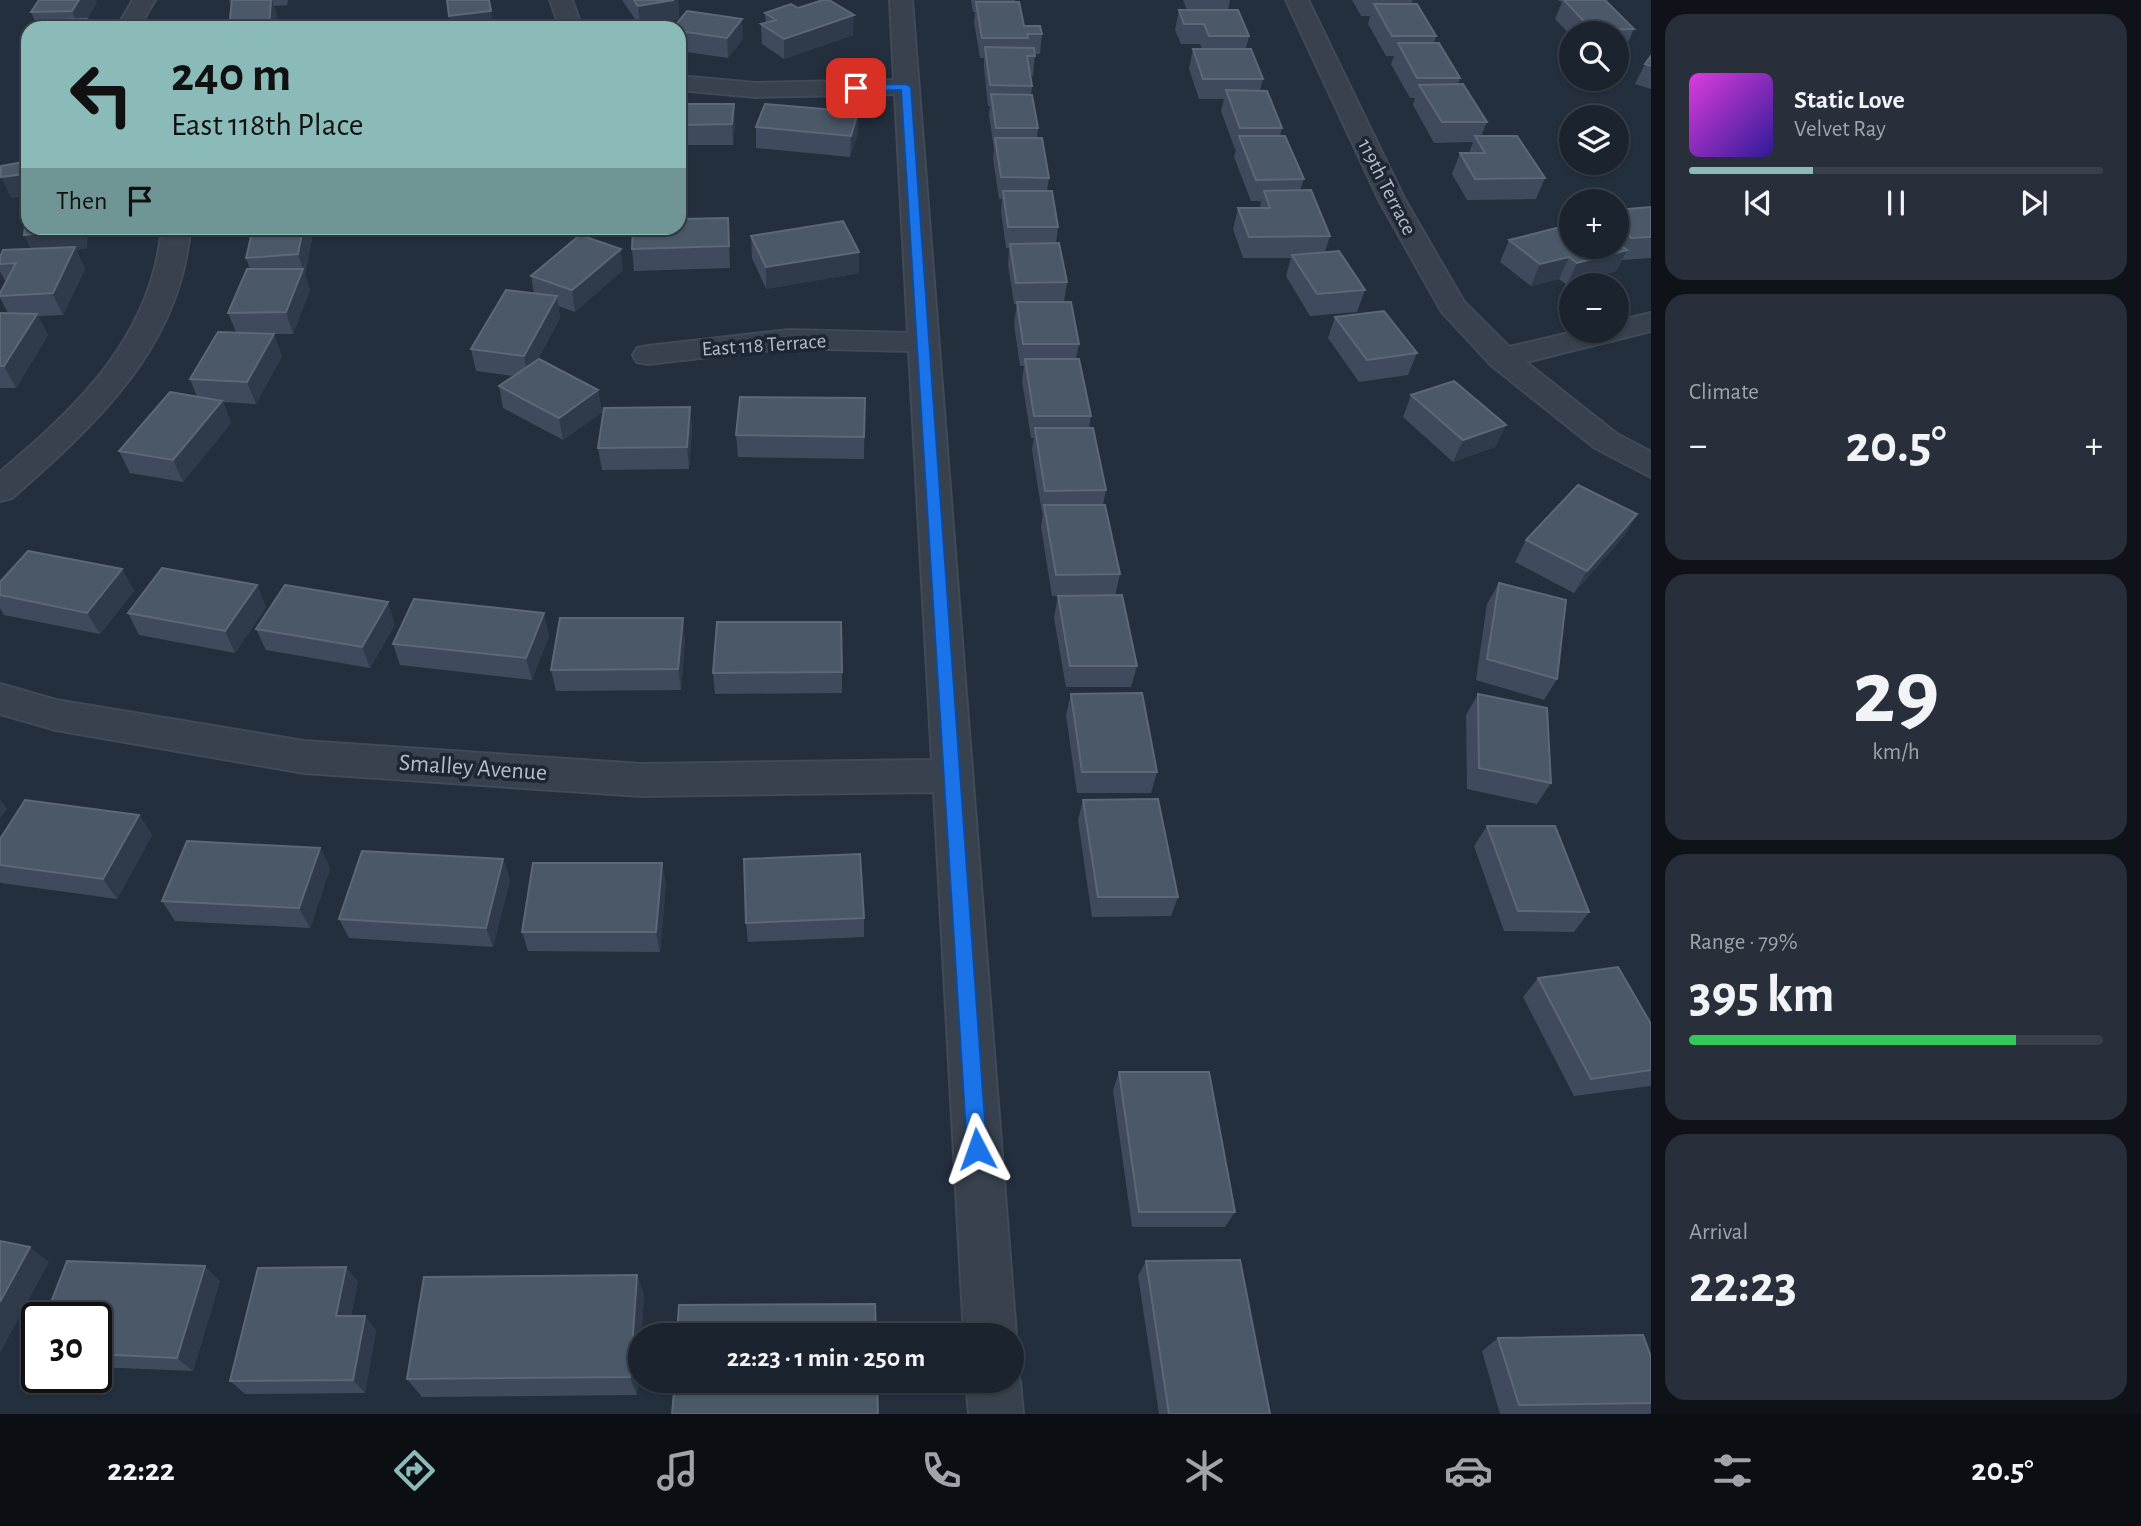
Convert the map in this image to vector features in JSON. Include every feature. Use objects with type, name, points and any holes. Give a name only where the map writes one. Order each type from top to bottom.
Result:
[{"type":"street","points":[[132,21],[144,0]]},
{"type":"street","points":[[561,0],[568,21]]},
{"type":"street","points":[[901,0],[989,1323]]},
{"type":"street","name":"119th Terrace","points":[[1297,0],[1392,200],[1452,306],[1502,358],[1606,441],[1651,466]]},
{"type":"street","points":[[686,84],[755,90],[906,87]]},
{"type":"street","points":[[0,490],[77,423],[132,356],[162,298],[176,245],[176,235]]},
{"type":"street","points":[[1629,327],[1651,322]]},
{"type":"street","name":"East 118 Terrace","points":[[648,355],[789,340],[922,342]]},
{"type":"street","points":[[1502,358],[1563,343]]},
{"type":"street","name":"Smalley Avenue","points":[[0,699],[56,715],[304,757],[642,780],[951,776]]},
{"type":"street","points":[[994,1393],[996,1414]]},
{"type":"building","points":[[39,0],[79,0],[72,11],[31,12]]},
{"type":"building","points":[[232,0],[271,0],[269,21],[230,21]]},
{"type":"building","points":[[447,0],[489,0],[491,11],[449,16]]},
{"type":"building","points":[[634,0],[674,0],[638,6]]},
{"type":"building","points":[[829,0],[854,15],[784,39],[761,24],[776,20],[765,13],[791,4],[798,8]]},
{"type":"building","points":[[1564,0],[1605,0],[1626,21],[1584,21]]},
{"type":"building","points":[[976,2],[1019,2],[1024,26],[1040,26],[1042,34],[1027,34],[1028,38],[982,38]]},
{"type":"building","points":[[1374,4],[1417,4],[1436,36],[1392,36]]},
{"type":"building","points":[[1179,10],[1238,10],[1249,36],[1209,36],[1204,24],[1184,24]]},
{"type":"building","points":[[687,11],[742,19],[727,38],[686,32],[686,21],[679,21]]},
{"type":"building","points":[[86,19],[85,21],[39,21]]},
{"type":"building","points":[[1398,43],[1439,43],[1460,78],[1417,78]]},
{"type":"building","points":[[985,47],[1034,48],[1035,56],[1027,56],[1032,86],[990,85]]},
{"type":"building","points":[[1193,49],[1251,49],[1263,79],[1203,79]]},
{"type":"building","points":[[1463,84],[1487,122],[1442,122],[1419,85]]},
{"type":"building","points":[[1226,90],[1267,91],[1282,128],[1240,128]]},
{"type":"building","points":[[991,94],[1032,95],[1038,128],[996,128]]},
{"type":"building","points":[[686,104],[734,104],[732,124],[686,125]]},
{"type":"building","points":[[765,104],[858,112],[851,136],[756,127]]},
{"type":"building","points":[[1239,136],[1285,136],[1304,179],[1256,180]]},
{"type":"building","points":[[1475,136],[1517,136],[1545,178],[1475,179],[1460,153],[1485,153]]},
{"type":"building","points":[[995,138],[1042,138],[1049,178],[1001,177]]},
{"type":"building","points":[[21,162],[21,174],[1,177],[1,166]]},
{"type":"building","points":[[1311,190],[1330,236],[1249,237],[1238,208],[1270,208],[1264,191]]},
{"type":"building","points":[[1003,191],[1052,191],[1058,227],[1008,227]]},
{"type":"building","points":[[1651,207],[1651,237],[1631,238],[1629,236],[1629,209]]},
{"type":"building","points":[[728,218],[729,246],[632,249],[633,235],[686,235],[686,219]]},
{"type":"building","points":[[843,221],[859,252],[766,267],[751,236]]},
{"type":"building","points":[[1559,227],[1561,259],[1540,264],[1509,240]]},
{"type":"building","points":[[251,235],[302,235],[298,254],[246,258]]},
{"type":"building","points":[[580,235],[621,249],[572,290],[531,276]]},
{"type":"building","points":[[1059,243],[1067,282],[1016,283],[1010,244]]},
{"type":"building","points":[[75,247],[53,293],[0,296],[16,263],[0,264],[3,250]]},
{"type":"building","points":[[1339,251],[1365,290],[1317,294],[1292,255]]},
{"type":"building","points":[[1572,259],[1592,259],[1577,263]]},
{"type":"building","points":[[247,269],[303,269],[286,312],[228,313]]},
{"type":"building","points":[[506,290],[557,296],[524,356],[471,349]]},
{"type":"building","points":[[1017,302],[1071,302],[1079,344],[1023,344]]},
{"type":"building","points":[[1384,311],[1417,353],[1367,360],[1335,317]]},
{"type":"building","points":[[0,313],[37,314],[4,366],[0,366]]},
{"type":"building","points":[[218,332],[274,334],[247,382],[190,379]]},
{"type":"building","points":[[539,359],[598,390],[559,418],[499,386]]},
{"type":"building","points":[[1025,359],[1079,359],[1091,416],[1034,416]]},
{"type":"building","points":[[1454,381],[1506,425],[1463,440],[1411,395]]},
{"type":"building","points":[[170,392],[222,401],[173,460],[119,451]]},
{"type":"building","points":[[740,397],[865,398],[864,437],[736,435]]},
{"type":"building","points":[[690,407],[687,447],[598,448],[604,408]]},
{"type":"building","points":[[1035,428],[1093,428],[1106,490],[1045,491]]},
{"type":"building","points":[[1578,485],[1637,514],[1587,571],[1526,540]]},
{"type":"building","points":[[1044,505],[1105,505],[1120,574],[1056,575]]},
{"type":"building","points":[[28,551],[122,569],[87,613],[0,595],[0,582]]},
{"type":"building","points":[[162,568],[257,585],[225,631],[128,613]]},
{"type":"building","points":[[1499,583],[1566,600],[1557,679],[1487,659]]},
{"type":"building","points":[[285,585],[388,602],[362,647],[256,629]]},
{"type":"building","points":[[1122,595],[1137,666],[1070,666],[1058,596]]},
{"type":"building","points":[[414,599],[544,613],[526,658],[393,644]]},
{"type":"building","points":[[560,618],[683,618],[678,669],[551,670]]},
{"type":"building","points":[[717,622],[841,622],[842,672],[713,673]]},
{"type":"building","points":[[1142,693],[1157,772],[1082,772],[1071,694]]},
{"type":"building","points":[[1478,694],[1547,708],[1551,783],[1479,768]]},
{"type":"building","points":[[1158,799],[1178,897],[1098,897],[1083,800]]},
{"type":"building","points":[[25,800],[139,815],[103,879],[0,865],[0,839]]},
{"type":"building","points":[[1487,826],[1555,826],[1589,912],[1518,911]]},
{"type":"building","points":[[187,841],[320,848],[299,908],[162,901]]},
{"type":"building","points":[[362,851],[503,859],[486,928],[339,919]]},
{"type":"building","points":[[860,854],[864,918],[746,923],[744,859]]},
{"type":"building","points":[[533,863],[662,863],[656,932],[522,932]]},
{"type":"building","points":[[1618,967],[1651,1024],[1651,1070],[1591,1079],[1538,978]]},
{"type":"building","points":[[1119,1072],[1209,1072],[1235,1212],[1139,1212]]},
{"type":"building","points":[[0,1241],[30,1247],[0,1302]]},
{"type":"building","points":[[1240,1260],[1270,1414],[1169,1414],[1146,1261]]},
{"type":"building","points":[[67,1261],[205,1266],[177,1358],[112,1355],[112,1302],[51,1302]]},
{"type":"building","points":[[346,1267],[336,1316],[365,1316],[353,1380],[230,1381],[258,1268]]},
{"type":"building","points":[[637,1275],[634,1323],[628,1323],[628,1377],[407,1379],[424,1277]]},
{"type":"building","points":[[875,1304],[876,1323],[678,1323],[679,1305]]},
{"type":"building","points":[[1643,1335],[1651,1357],[1651,1403],[1519,1405],[1498,1338]]},
{"type":"building","points":[[674,1393],[877,1393],[878,1414],[672,1414]]},
{"type":"route","points":[[856,88],[906,87],[977,1149]]}]
